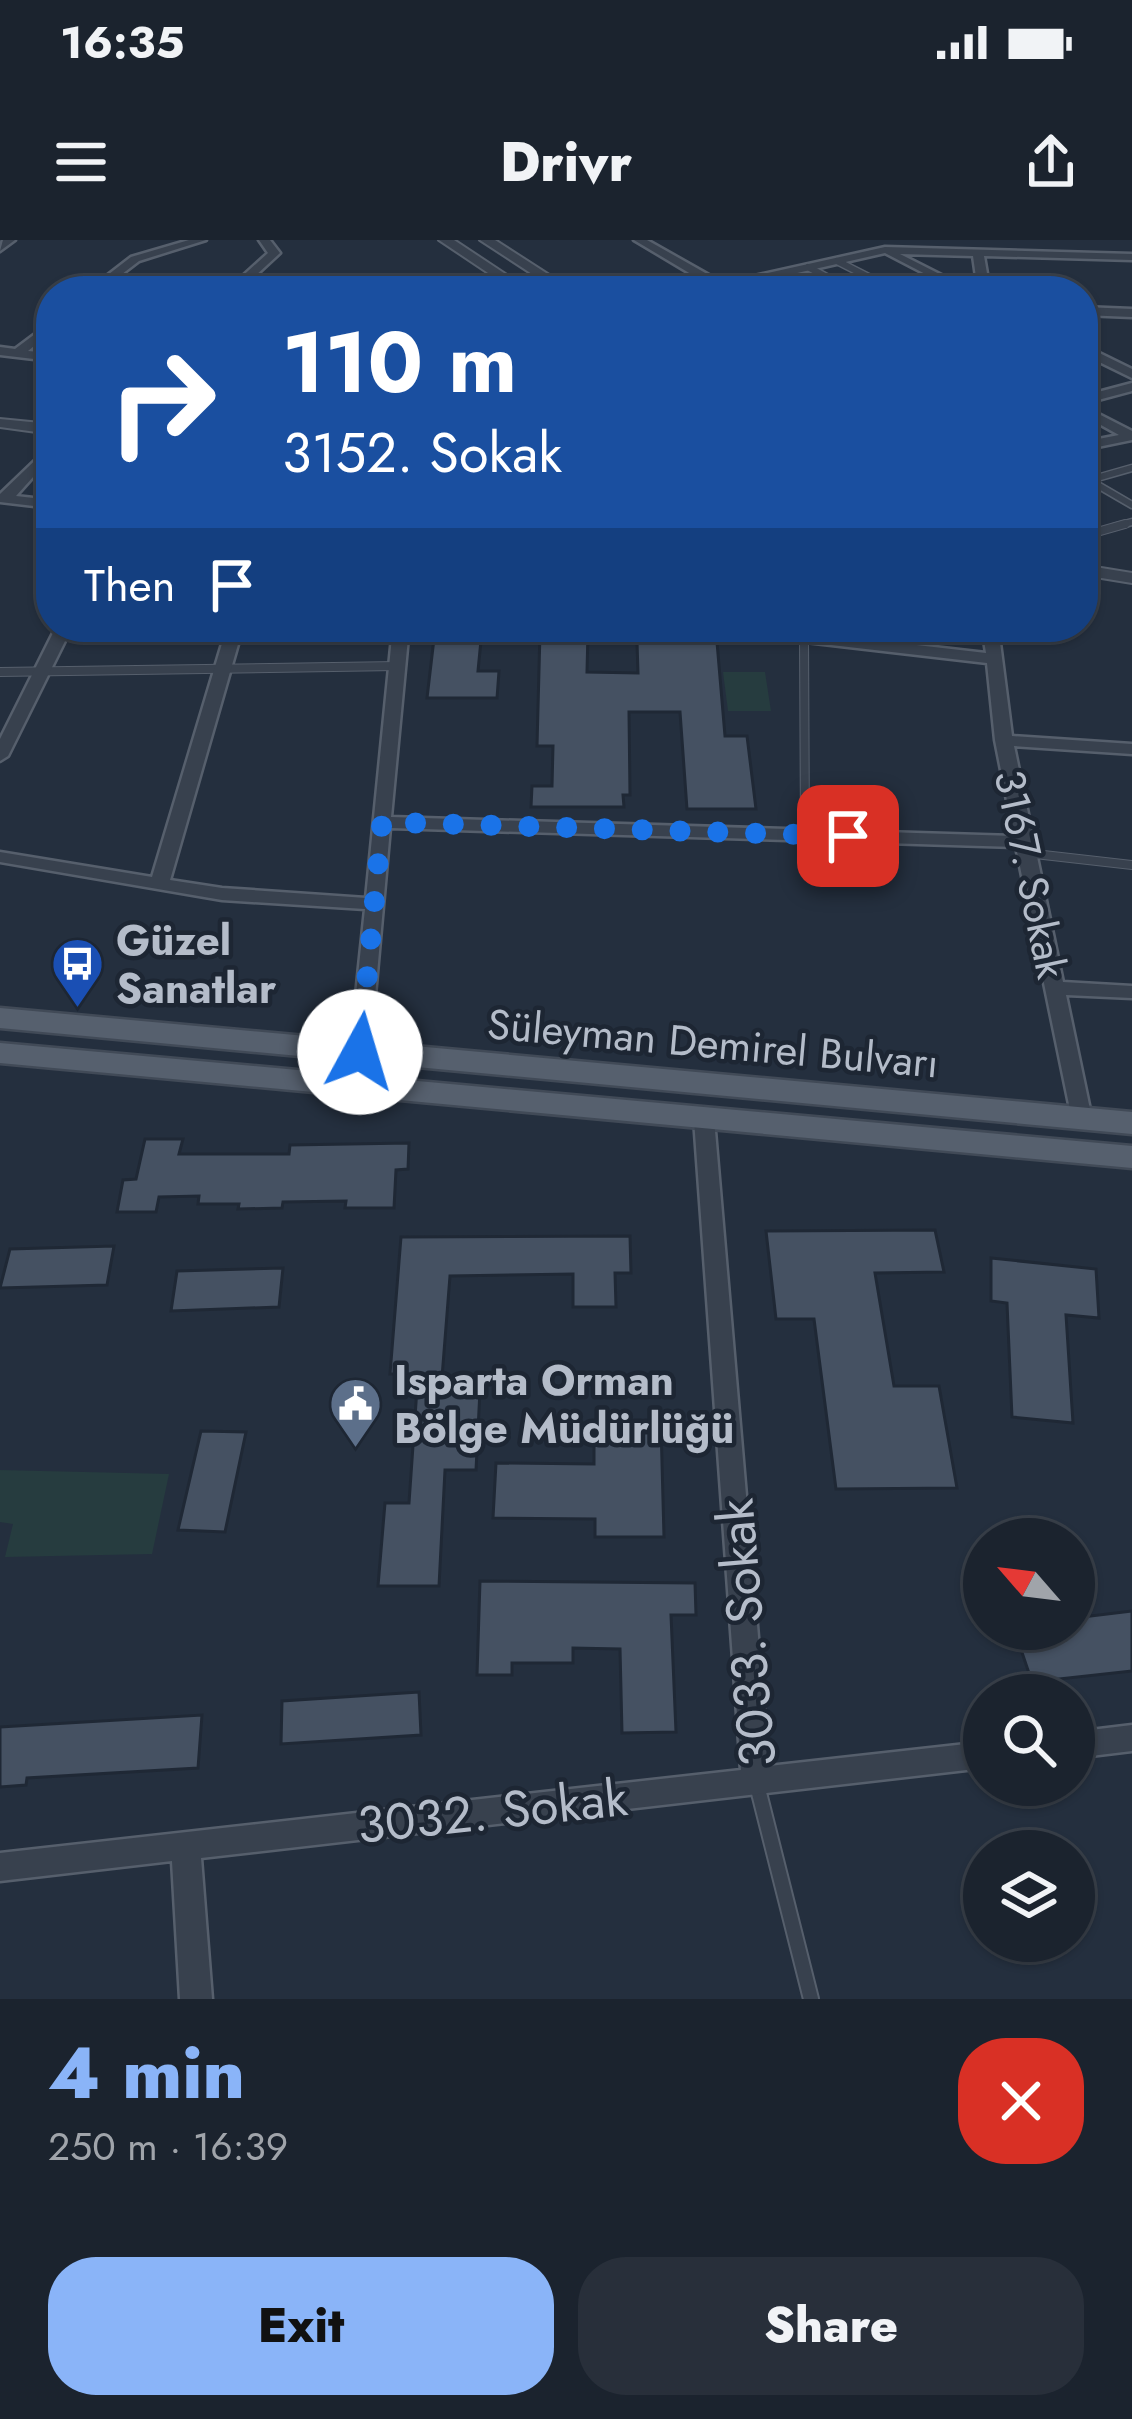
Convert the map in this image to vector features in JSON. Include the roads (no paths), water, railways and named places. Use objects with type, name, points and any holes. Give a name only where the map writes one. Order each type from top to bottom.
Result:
[{"type":"main road","name":"Süleyman Demirel Bulvarı","points":[[0,1018],[1132,1124]]},
{"type":"main road","points":[[0,1052],[1132,1157]]},
{"type":"street","points":[[0,248],[10,240]]},
{"type":"street","points":[[113,276],[135,259],[201,240]]},
{"type":"street","points":[[249,276],[274,253],[264,240]]},
{"type":"street","points":[[445,240],[501,276]]},
{"type":"street","points":[[486,240],[543,276]]},
{"type":"street","points":[[639,240],[703,276]]},
{"type":"street","points":[[864,240],[937,276]]},
{"type":"street","points":[[1074,240],[1078,256]]},
{"type":"street","points":[[769,276],[885,250],[1132,257]]},
{"type":"street","points":[[978,252],[982,276]]},
{"type":"street","points":[[1098,312],[1132,313]]},
{"type":"street","points":[[18,353],[36,338]]},
{"type":"street","points":[[0,351],[36,355]]},
{"type":"street","points":[[1098,357],[1132,374]]},
{"type":"street","points":[[1098,396],[1132,387]]},
{"type":"street","points":[[1098,418],[1132,436]]},
{"type":"street","points":[[0,423],[36,427]]},
{"type":"street","points":[[1098,443],[1132,436]]},
{"type":"street","points":[[0,518],[7,499],[36,466]]},
{"type":"street","points":[[1098,572],[1132,578]]},
{"type":"street","points":[[1098,584],[1132,590]]},
{"type":"street","points":[[0,756],[56,642]]},
{"type":"street","points":[[159,885],[231,642]]},
{"type":"street","points":[[360,1052],[399,642]]},
{"type":"street","points":[[853,642],[993,659]]},
{"type":"street","name":"3167. Sokak","points":[[991,642],[1003,740],[1082,1119]]},
{"type":"street","points":[[1003,740],[1132,749]]},
{"type":"street","points":[[382,822],[805,835],[1025,848]]},
{"type":"street","points":[[0,857],[257,898],[374,904]]},
{"type":"street","points":[[1054,988],[1132,992]]},
{"type":"street","name":"3033. Sokak","points":[[704,1119],[756,1781]]},
{"type":"street","points":[[1095,1742],[1132,1738]]},
{"type":"street","name":"3032. Sokak","points":[[0,1867],[963,1757]]},
{"type":"street","points":[[187,1846],[196,1999]]},
{"type":"lane","points":[[837,261],[867,276]]},
{"type":"lane","points":[[808,267],[825,276]]},
{"type":"lane","points":[[1098,478],[1132,468]]},
{"type":"lane","points":[[1098,488],[1132,505]]},
{"type":"lane","points":[[1098,532],[1132,522]]},
{"type":"lane","points":[[804,642],[805,835]]},
{"type":"lane","points":[[0,672],[397,666]]},
{"type":"lane","points":[[1025,848],[1132,865]]},
{"type":"lane","name":"3033. Sokak","points":[[756,1781],[811,1999]]},
{"type":"place","name":"Güzel Sanatlar","points":[[77,1010]]},
{"type":"place","name":"Isparta Orman Bölge Müdürlüğü","points":[[355,1450]]}]
